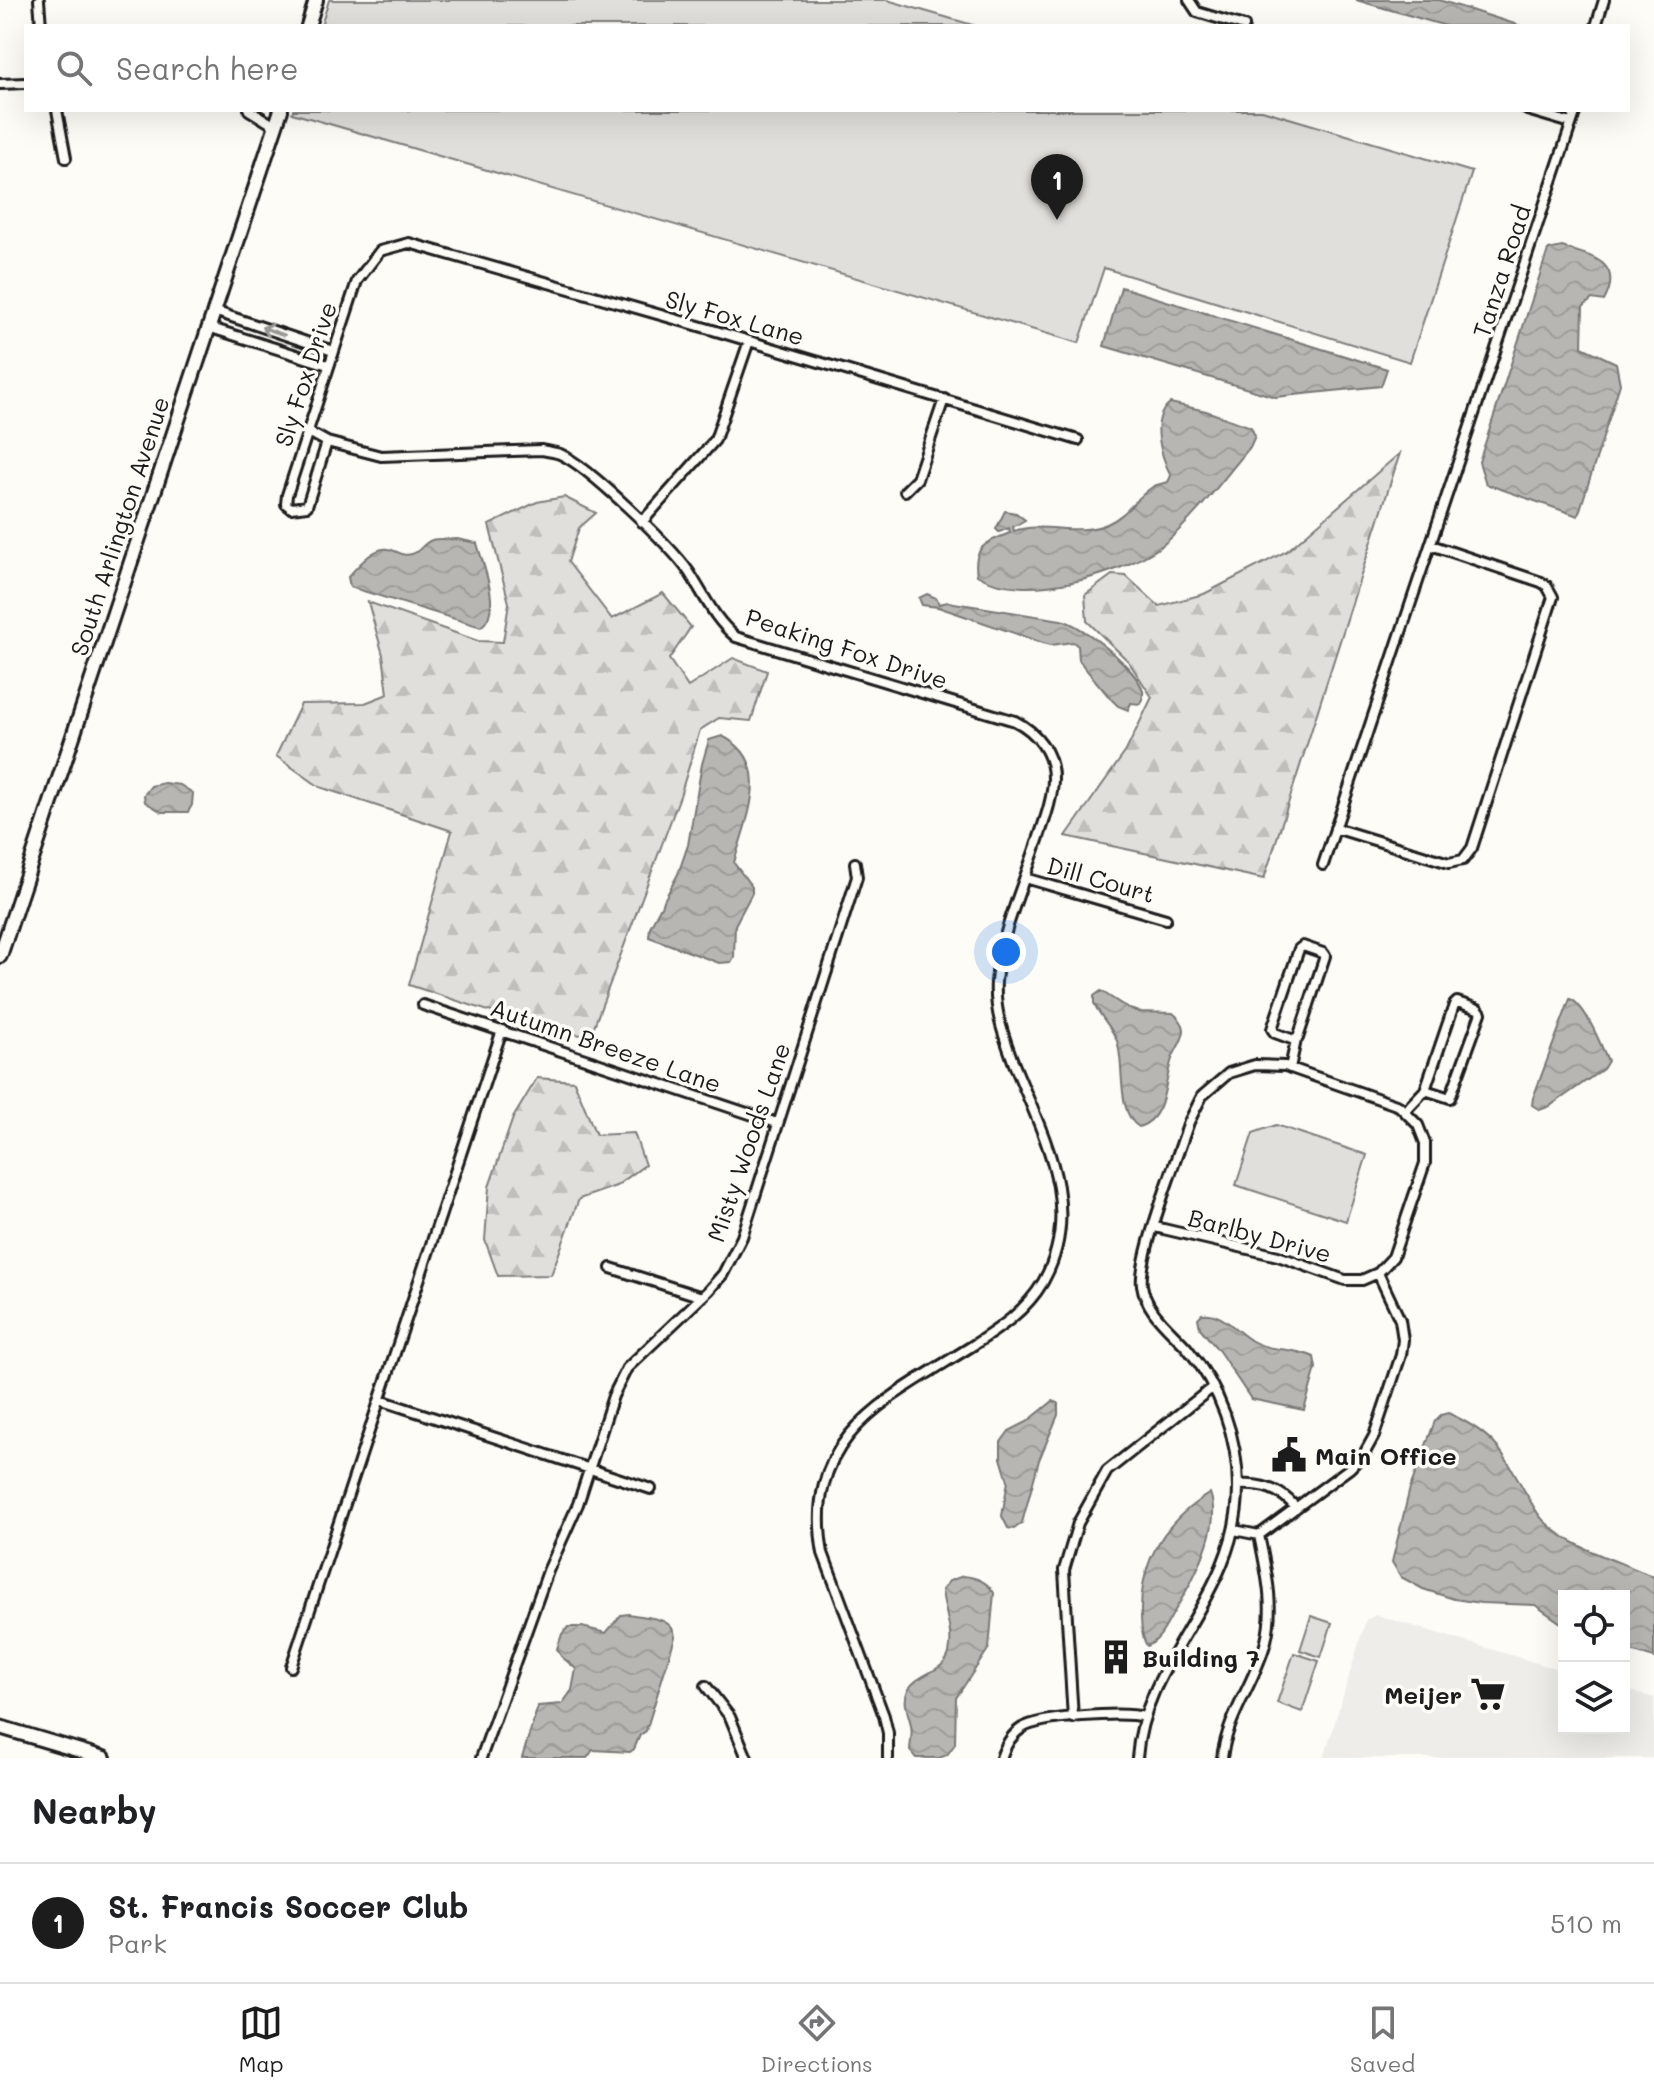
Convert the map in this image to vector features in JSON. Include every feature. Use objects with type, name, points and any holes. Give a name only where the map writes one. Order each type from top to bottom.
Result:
[{"type":"street","points":[[39,0],[41,24]]},
{"type":"street","points":[[309,24],[316,0]]},
{"type":"street","points":[[1189,0],[1197,12],[1237,24]]},
{"type":"street","points":[[1597,24],[1604,0]]},
{"type":"street","points":[[0,84],[24,83]]},
{"type":"street","points":[[57,112],[66,158]]},
{"type":"street","points":[[252,112],[275,126]]},
{"type":"street","name":"South Arlington Avenue","points":[[0,956],[280,112]]},
{"type":"street","points":[[1534,112],[1571,123]]},
{"type":"street","name":"Tanza Road","points":[[1323,865],[1575,112]]},
{"type":"street","name":"Sly Fox Lane","points":[[380,251],[409,243],[1078,440]]},
{"type":"street","name":"Sly Fox Drive","points":[[327,442],[307,506],[297,509],[286,504],[357,281],[380,251]]},
{"type":"street","points":[[214,311],[333,351]]},
{"type":"street","points":[[208,327],[328,365]]},
{"type":"street","points":[[642,522],[715,440],[749,341]]},
{"type":"street","points":[[905,491],[917,479],[944,399]]},
{"type":"street","name":"Peaking Fox Drive","points":[[307,431],[327,442],[381,456],[541,450],[561,455],[671,549],[720,624],[736,637],[1015,721],[1029,728],[1045,748],[1053,778],[1048,809],[1000,958],[996,998],[1004,1037],[1058,1181],[1061,1218],[1053,1259],[1035,1294],[1009,1322],[867,1414],[836,1454],[821,1499],[819,1525],[823,1553],[881,1707],[887,1728],[888,1758]]},
{"type":"street","points":[[1335,828],[1449,863],[1463,860],[1472,848],[1553,597],[1541,582],[1431,545]]},
{"type":"street","name":"Misty Woods Lane","points":[[481,1758],[543,1585],[578,1504],[613,1396],[627,1368],[723,1274],[742,1237],[857,877],[855,863]]},
{"type":"street","name":"Dill Court","points":[[1025,878],[1166,919]]},
{"type":"street","points":[[1290,1068],[1296,1040],[1325,956],[1303,946],[1299,949],[1272,1030],[1296,1040]]},
{"type":"street","points":[[1405,1111],[1425,1090],[1454,1005],[1457,1002],[1478,1009],[1480,1014],[1452,1097],[1425,1090]]},
{"type":"street","name":"Autumn Breeze Lane","points":[[423,1005],[777,1123]]},
{"type":"street","points":[[291,1667],[502,1030]]},
{"type":"street","points":[[1137,1758],[1144,1717],[1156,1687],[1218,1578],[1234,1530],[1238,1485],[1232,1437],[1213,1387],[1190,1352],[1146,1300],[1142,1270],[1195,1108],[1208,1089],[1219,1080],[1249,1066],[1272,1064],[1394,1103],[1418,1125],[1426,1151],[1424,1170],[1394,1254],[1378,1273],[1400,1320],[1403,1340],[1401,1355],[1369,1446],[1356,1462],[1259,1535],[1234,1530]]},
{"type":"street","name":"Barlby Drive","points":[[1155,1227],[1278,1256],[1345,1280],[1378,1273]]},
{"type":"street","points":[[611,1268],[702,1297]]},
{"type":"street","points":[[1073,1718],[1064,1570],[1078,1523],[1107,1471],[1213,1387]]},
{"type":"street","points":[[380,1400],[651,1489]]},
{"type":"street","points":[[1238,1485],[1252,1484],[1280,1491],[1296,1508]]},
{"type":"street","points":[[1222,1758],[1228,1733],[1262,1654],[1269,1624],[1270,1594],[1259,1535]]},
{"type":"street","points":[[706,1686],[730,1717],[747,1758]]},
{"type":"street","points":[[1001,1758],[1011,1738],[1024,1727],[1042,1720],[1128,1714],[1144,1717]]},
{"type":"street","points":[[0,1727],[104,1758]]},
{"type":"shaded area","name":"Meijer","points":[[1376,1615],[1558,1669],[1558,1734],[1630,1734],[1630,1691],[1654,1698],[1654,1758],[1324,1758],[1366,1620]]},
{"type":"green space","points":[[329,0],[887,0],[969,24],[322,24]]},
{"type":"green space","points":[[1269,112],[1472,172],[1410,362],[1104,268],[1079,343],[292,113]]},
{"type":"green space","points":[[1400,453],[1264,879],[1066,836],[1126,751],[1152,697],[1128,661],[1087,621],[1085,595],[1112,575],[1126,576],[1159,606],[1204,594],[1287,551]]},
{"type":"green space","points":[[564,497],[596,513],[579,528],[568,562],[612,619],[663,593],[691,627],[669,659],[688,687],[733,658],[767,671],[751,721],[719,718],[700,730],[680,796],[590,1037],[525,1023],[409,985],[452,831],[320,787],[276,756],[301,704],[365,703],[388,694],[383,655],[368,602],[478,641],[503,642],[509,603],[489,525],[537,502]]},
{"type":"green space","points":[[537,1078],[574,1081],[596,1135],[634,1133],[645,1165],[616,1186],[579,1199],[551,1275],[498,1276],[485,1240],[489,1187],[513,1118]]},
{"type":"green space","points":[[1276,1125],[1367,1155],[1346,1221],[1236,1185],[1253,1133]]},
{"type":"green space","points":[[1311,1616],[1332,1623],[1321,1657],[1300,1650]]},
{"type":"green space","points":[[1294,1653],[1319,1661],[1302,1712],[1277,1703]]},
{"type":"water","points":[[1356,0],[1439,0],[1515,24],[1439,24]]},
{"type":"water","points":[[1562,247],[1594,258],[1608,269],[1609,288],[1604,301],[1592,299],[1583,307],[1582,347],[1616,363],[1620,384],[1578,516],[1486,484],[1479,462],[1548,250]]},
{"type":"water","points":[[1121,287],[1387,369],[1381,386],[1275,397],[1104,346]]},
{"type":"water","points":[[1170,403],[1206,411],[1251,427],[1255,436],[1250,447],[1209,497],[1164,544],[1124,566],[1072,582],[1020,587],[996,583],[977,575],[979,551],[1010,533],[1009,528],[999,532],[996,529],[1005,511],[1016,513],[1025,520],[1013,527],[1014,531],[1026,528],[1096,528],[1120,517],[1145,492],[1168,482],[1171,476],[1158,428],[1160,418]]},
{"type":"water","points":[[457,539],[477,543],[487,575],[490,610],[481,627],[350,587],[348,577],[377,551],[388,549],[408,555],[432,540]]},
{"type":"water","points":[[927,594],[936,598],[939,604],[948,602],[1070,623],[1108,649],[1131,672],[1143,691],[1140,704],[1131,703],[1128,710],[1118,706],[1079,660],[1078,646],[1073,642],[1051,645],[938,607],[922,605],[919,598]]},
{"type":"water","points":[[722,736],[738,747],[748,761],[752,776],[749,811],[734,863],[752,887],[752,893],[735,925],[734,957],[731,962],[719,963],[649,937],[650,927],[678,874],[688,845],[709,740]]},
{"type":"water","points":[[164,783],[180,785],[193,793],[188,812],[162,812],[145,802],[144,795],[151,786]]},
{"type":"water","points":[[1101,991],[1129,1009],[1173,1013],[1183,1026],[1184,1033],[1172,1059],[1160,1107],[1155,1116],[1139,1127],[1127,1111],[1124,1100],[1117,1041],[1094,1003],[1094,996]]},
{"type":"water","points":[[1570,999],[1587,1017],[1608,1061],[1603,1069],[1540,1110],[1532,1105],[1533,1098]]},
{"type":"water","points":[[1202,1314],[1222,1319],[1259,1344],[1314,1357],[1316,1368],[1304,1410],[1251,1399],[1200,1328],[1198,1318]]},
{"type":"water","points":[[1053,1401],[1058,1403],[1058,1415],[1039,1460],[1022,1523],[1014,1529],[1008,1528],[1002,1516],[1008,1481],[1001,1458],[1001,1442],[1009,1431],[1027,1422]]},
{"type":"water","points":[[1448,1413],[1494,1443],[1538,1514],[1556,1531],[1582,1547],[1654,1577],[1654,1658],[1630,1651],[1630,1590],[1558,1590],[1558,1621],[1535,1605],[1454,1599],[1423,1589],[1401,1577],[1392,1562],[1410,1488],[1435,1421]]},
{"type":"water","points":[[1210,1493],[1212,1522],[1204,1554],[1163,1632],[1147,1646],[1142,1633],[1141,1610],[1142,1591],[1151,1557],[1169,1528]]},
{"type":"water","points":[[963,1576],[981,1580],[994,1593],[989,1648],[956,1698],[955,1744],[947,1755],[939,1758],[916,1758],[910,1751],[912,1729],[906,1695],[912,1684],[937,1669],[949,1653],[950,1637],[942,1590],[949,1581]]},
{"type":"water","points":[[621,1615],[664,1622],[673,1630],[675,1637],[646,1731],[640,1735],[634,1749],[630,1752],[593,1750],[587,1758],[522,1758],[538,1706],[562,1704],[572,1690],[576,1669],[557,1649],[562,1634],[568,1627],[606,1633]]},
{"type":"place","name":"St. Francis Soccer Club","points":[[1057,220]]},
{"type":"place","name":"Main Office","points":[[1289,1455]]},
{"type":"place","name":"Building 7","points":[[1116,1657]]},
{"type":"place","name":"Meijer","points":[[1488,1694]]}]
